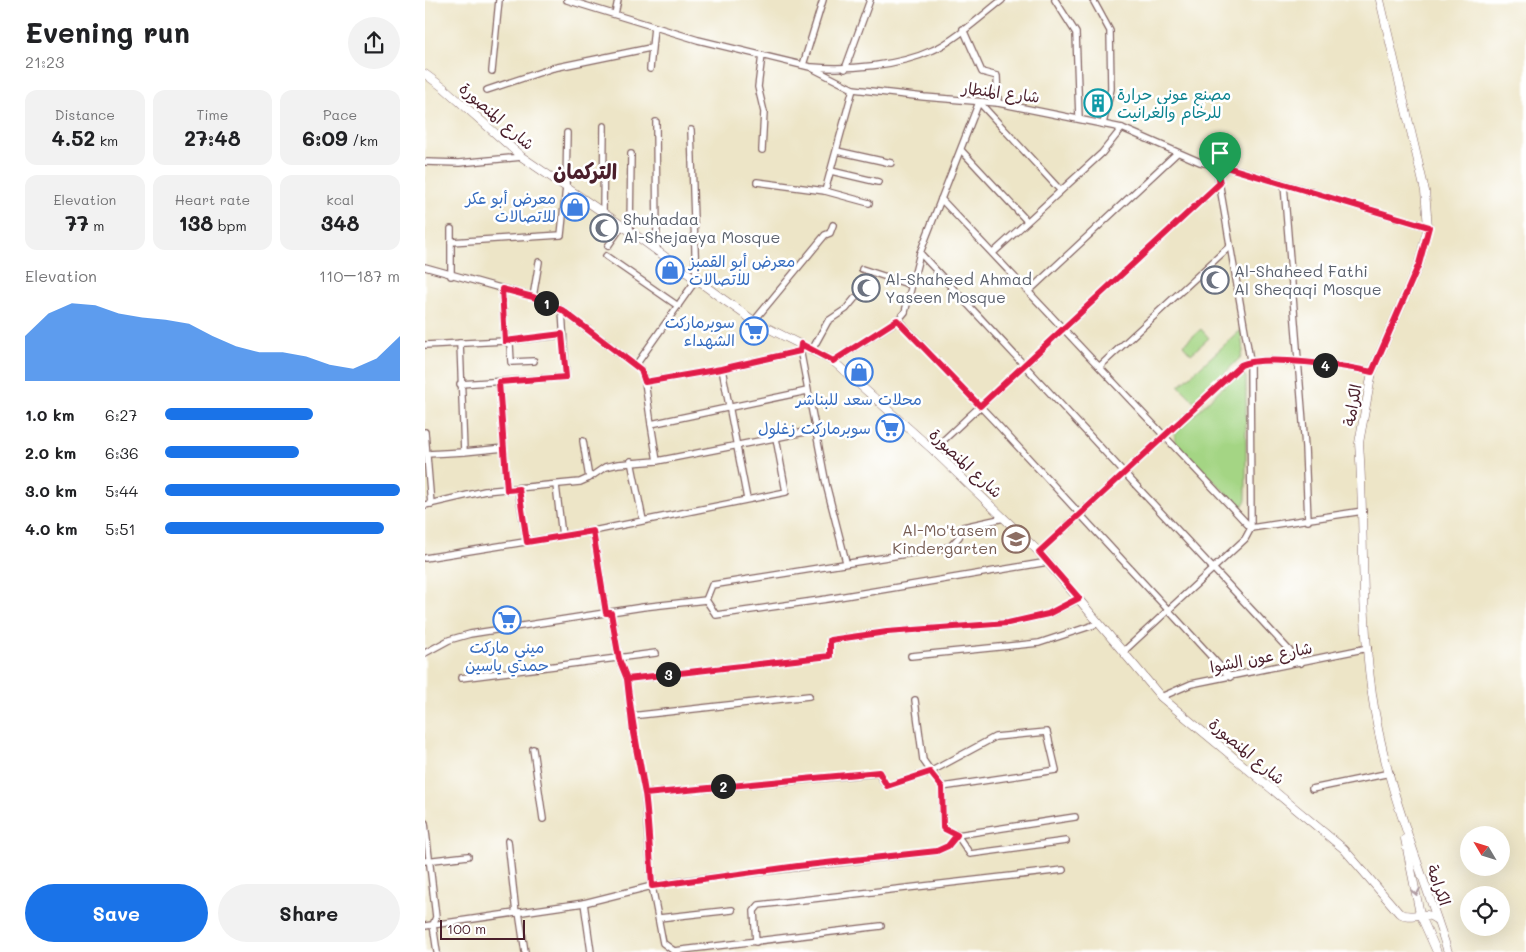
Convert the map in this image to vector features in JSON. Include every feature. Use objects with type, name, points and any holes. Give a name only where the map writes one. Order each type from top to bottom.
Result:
[{"type":"main road","name":"الكرامة","points":[[1380,0],[1425,191],[1429,227],[1419,264],[1372,372],[1359,443],[1368,648],[1371,693],[1404,827],[1420,914],[1437,952]]},
{"type":"main road","name":"شارع المنصورة","points":[[425,74],[444,88],[522,157],[630,231],[754,321],[800,347],[812,350],[833,361],[933,450],[1039,552],[1079,598],[1097,624],[1161,697],[1344,849],[1399,912],[1408,916],[1427,914],[1437,920]]},
{"type":"main road","name":"الكرامة","points":[[1404,827],[1448,952]]},
{"type":"street","points":[[492,71],[499,0]]},
{"type":"street","name":"شارع المنطار","points":[[567,0],[653,27],[810,67],[853,89],[998,103],[1122,128],[1200,162],[1216,164],[1429,227]]},
{"type":"street","points":[[615,14],[618,0]]},
{"type":"street","points":[[803,65],[823,0]]},
{"type":"street","points":[[845,69],[870,0]]},
{"type":"street","points":[[810,67],[845,69],[900,59],[934,50],[1002,0]]},
{"type":"street","points":[[1055,0],[1076,33],[1079,118]]},
{"type":"street","points":[[1093,0],[1110,31],[1111,78],[1103,124]]},
{"type":"street","points":[[650,69],[653,27]]},
{"type":"street","points":[[963,29],[982,72],[997,76],[998,103]]},
{"type":"street","points":[[487,90],[553,68],[650,48]]},
{"type":"street","points":[[761,150],[764,112],[758,88],[762,55]]},
{"type":"street","points":[[825,190],[853,89]]},
{"type":"street","points":[[833,361],[897,320],[905,312],[920,253],[979,102],[1060,190]]},
{"type":"street","points":[[656,122],[657,252]]},
{"type":"street","points":[[603,212],[604,126]]},
{"type":"street","points":[[993,253],[1103,152],[1122,128]]},
{"type":"street","points":[[636,365],[696,280],[691,130]]},
{"type":"street","points":[[451,242],[561,235],[566,187],[567,133]]},
{"type":"street","points":[[961,150],[1027,221]]},
{"type":"street","points":[[837,151],[891,163]]},
{"type":"street","points":[[1029,291],[1177,153]]},
{"type":"street","points":[[630,231],[631,154]]},
{"type":"street","points":[[425,162],[459,162],[522,157]]},
{"type":"street","points":[[1123,652],[1245,539],[1251,528],[1250,360],[1216,164]]},
{"type":"street","points":[[831,171],[878,182]]},
{"type":"street","points":[[757,182],[825,190],[869,203]]},
{"type":"street","points":[[933,450],[1220,183]]},
{"type":"street","points":[[1283,185],[1298,362],[1308,521]]},
{"type":"street","points":[[941,199],[1099,366],[1163,437],[1251,528]]},
{"type":"street","points":[[754,321],[825,235],[830,233],[833,225]]},
{"type":"street","points":[[608,246],[622,226]]},
{"type":"street","points":[[451,229],[451,276]]},
{"type":"street","points":[[1099,366],[1230,246]]},
{"type":"street","points":[[920,253],[1301,663]]},
{"type":"street","points":[[606,256],[678,306]]},
{"type":"street","points":[[533,297],[539,262]]},
{"type":"street","points":[[425,267],[451,276],[533,297],[562,310],[636,365],[641,370],[645,382],[657,461]]},
{"type":"street","points":[[862,269],[911,285]]},
{"type":"street","points":[[502,289],[505,341]]},
{"type":"street","points":[[812,350],[828,321],[845,309],[855,298]]},
{"type":"street","points":[[460,384],[566,377],[562,310]]},
{"type":"street","points":[[897,320],[980,406],[1230,678]]},
{"type":"street","points":[[425,345],[505,341],[562,334]]},
{"type":"street","points":[[505,341],[510,344],[511,362],[534,361]]},
{"type":"street","points":[[460,343],[460,384],[464,452]]},
{"type":"street","points":[[645,382],[721,369],[800,347],[826,484],[845,562]]},
{"type":"street","points":[[1039,552],[1241,365],[1250,360],[1353,367],[1372,372]]},
{"type":"street","points":[[721,369],[747,499]]},
{"type":"street","points":[[499,382],[507,490]]},
{"type":"street","points":[[651,424],[807,391]]},
{"type":"street","points":[[425,432],[428,504],[485,491],[580,482],[605,467],[631,461],[657,461],[815,430]]},
{"type":"street","points":[[425,558],[593,531],[786,492],[776,438]]},
{"type":"street","points":[[583,441],[589,478]]},
{"type":"street","points":[[427,454],[504,448]]},
{"type":"street","points":[[631,461],[643,520]]},
{"type":"street","points":[[556,485],[562,536]]},
{"type":"street","points":[[519,489],[527,542]]},
{"type":"street","points":[[1251,528],[1308,521],[1363,511]]},
{"type":"street","points":[[706,600],[712,585],[845,562],[950,547],[959,537],[963,526],[1004,518]]},
{"type":"street","points":[[593,531],[619,659],[627,679],[631,716],[645,794],[652,886],[663,943],[674,951],[881,926]]},
{"type":"street","points":[[706,600],[716,616],[1048,562]]},
{"type":"street","points":[[627,679],[830,656],[830,640],[887,632],[1008,623],[1048,614],[1079,598]]},
{"type":"street","points":[[425,653],[459,636],[706,600]]},
{"type":"street","points":[[911,656],[1039,643],[1097,624]]},
{"type":"street","name":"شارع عون الشوا","points":[[1161,697],[1191,684],[1230,678],[1368,648]]},
{"type":"street","points":[[461,678],[656,653]]},
{"type":"street","points":[[631,716],[809,696]]},
{"type":"street","points":[[915,700],[923,760],[942,787],[943,828],[957,835],[970,854],[1066,841]]},
{"type":"street","points":[[645,794],[879,772],[887,786],[930,772],[995,737],[1047,732],[1056,770],[942,787]]},
{"type":"street","points":[[533,749],[543,819]]},
{"type":"street","points":[[1312,788],[1390,773]]},
{"type":"street","points":[[425,926],[584,903],[652,886],[798,866],[937,851],[948,846],[957,835],[1075,817]]},
{"type":"street","points":[[425,823],[436,917],[433,925],[437,952]]},
{"type":"street","points":[[508,841],[517,913],[525,952]]},
{"type":"street","points":[[428,860],[468,856]]},
{"type":"street","points":[[757,942],[754,910],[755,907],[759,906],[1063,870]]},
{"type":"street","points":[[584,903],[591,952]]},
{"type":"street","points":[[659,918],[732,910]]},
{"type":"green space","points":[[1201,329],[1209,338],[1191,354],[1183,345]]},
{"type":"green space","points":[[1241,330],[1243,352],[1241,357],[1195,402],[1179,386]]},
{"type":"green space","points":[[1241,372],[1246,377],[1246,500],[1241,508],[1175,442],[1175,434],[1236,374]]},
{"type":"place","name":"مصنع عوني حرارة للرخام والغرانيت","points":[[1098,103]]},
{"type":"place","name":"معرض أبو عكر للاتصالات","points":[[575,207]]},
{"type":"place","name":"Shuhadaa Al-Shejaeya Mosque","points":[[604,228]]},
{"type":"place","name":"معرض أبو القمبز للاتصالات","points":[[670,270]]},
{"type":"place","name":"Al-Shaheed Fathi Al Sheqaqi Mosque","points":[[1215,280]]},
{"type":"place","name":"Al-Shaheed Ahmad Yaseen Mosque","points":[[866,288]]},
{"type":"place","name":"سوبرماركت الشهداء","points":[[754,331]]},
{"type":"place","name":"محلات سعد للبناشر","points":[[859,372]]},
{"type":"place","name":"سوبرماركت زغلول","points":[[890,428]]},
{"type":"place","name":"Al-Mo'tasem Kindergarten","points":[[1016,539]]},
{"type":"place","name":"ميني ماركت حمدي ياسين","points":[[507,620]]},
{"type":"district","name":"التركمان","points":[[585,172]]},
{"type":"route","points":[[1220,183],[980,406],[897,320],[833,361],[801,344],[800,351],[721,369],[645,382],[641,370],[562,310],[533,297],[502,289],[505,341],[562,334],[566,377],[499,382],[507,490],[519,489],[527,542],[593,531],[606,613],[611,613],[619,659],[627,679],[633,733],[645,794],[879,772],[887,786],[930,772],[942,787],[943,828],[957,835],[943,850],[798,866],[652,886],[645,794],[633,733],[631,716],[627,679],[830,656],[830,640],[887,632],[1008,623],[1048,614],[1079,598],[1039,552],[1241,365],[1250,360],[1298,362],[1353,367],[1372,372],[1419,264],[1429,227],[1216,164],[1220,183]]}]
